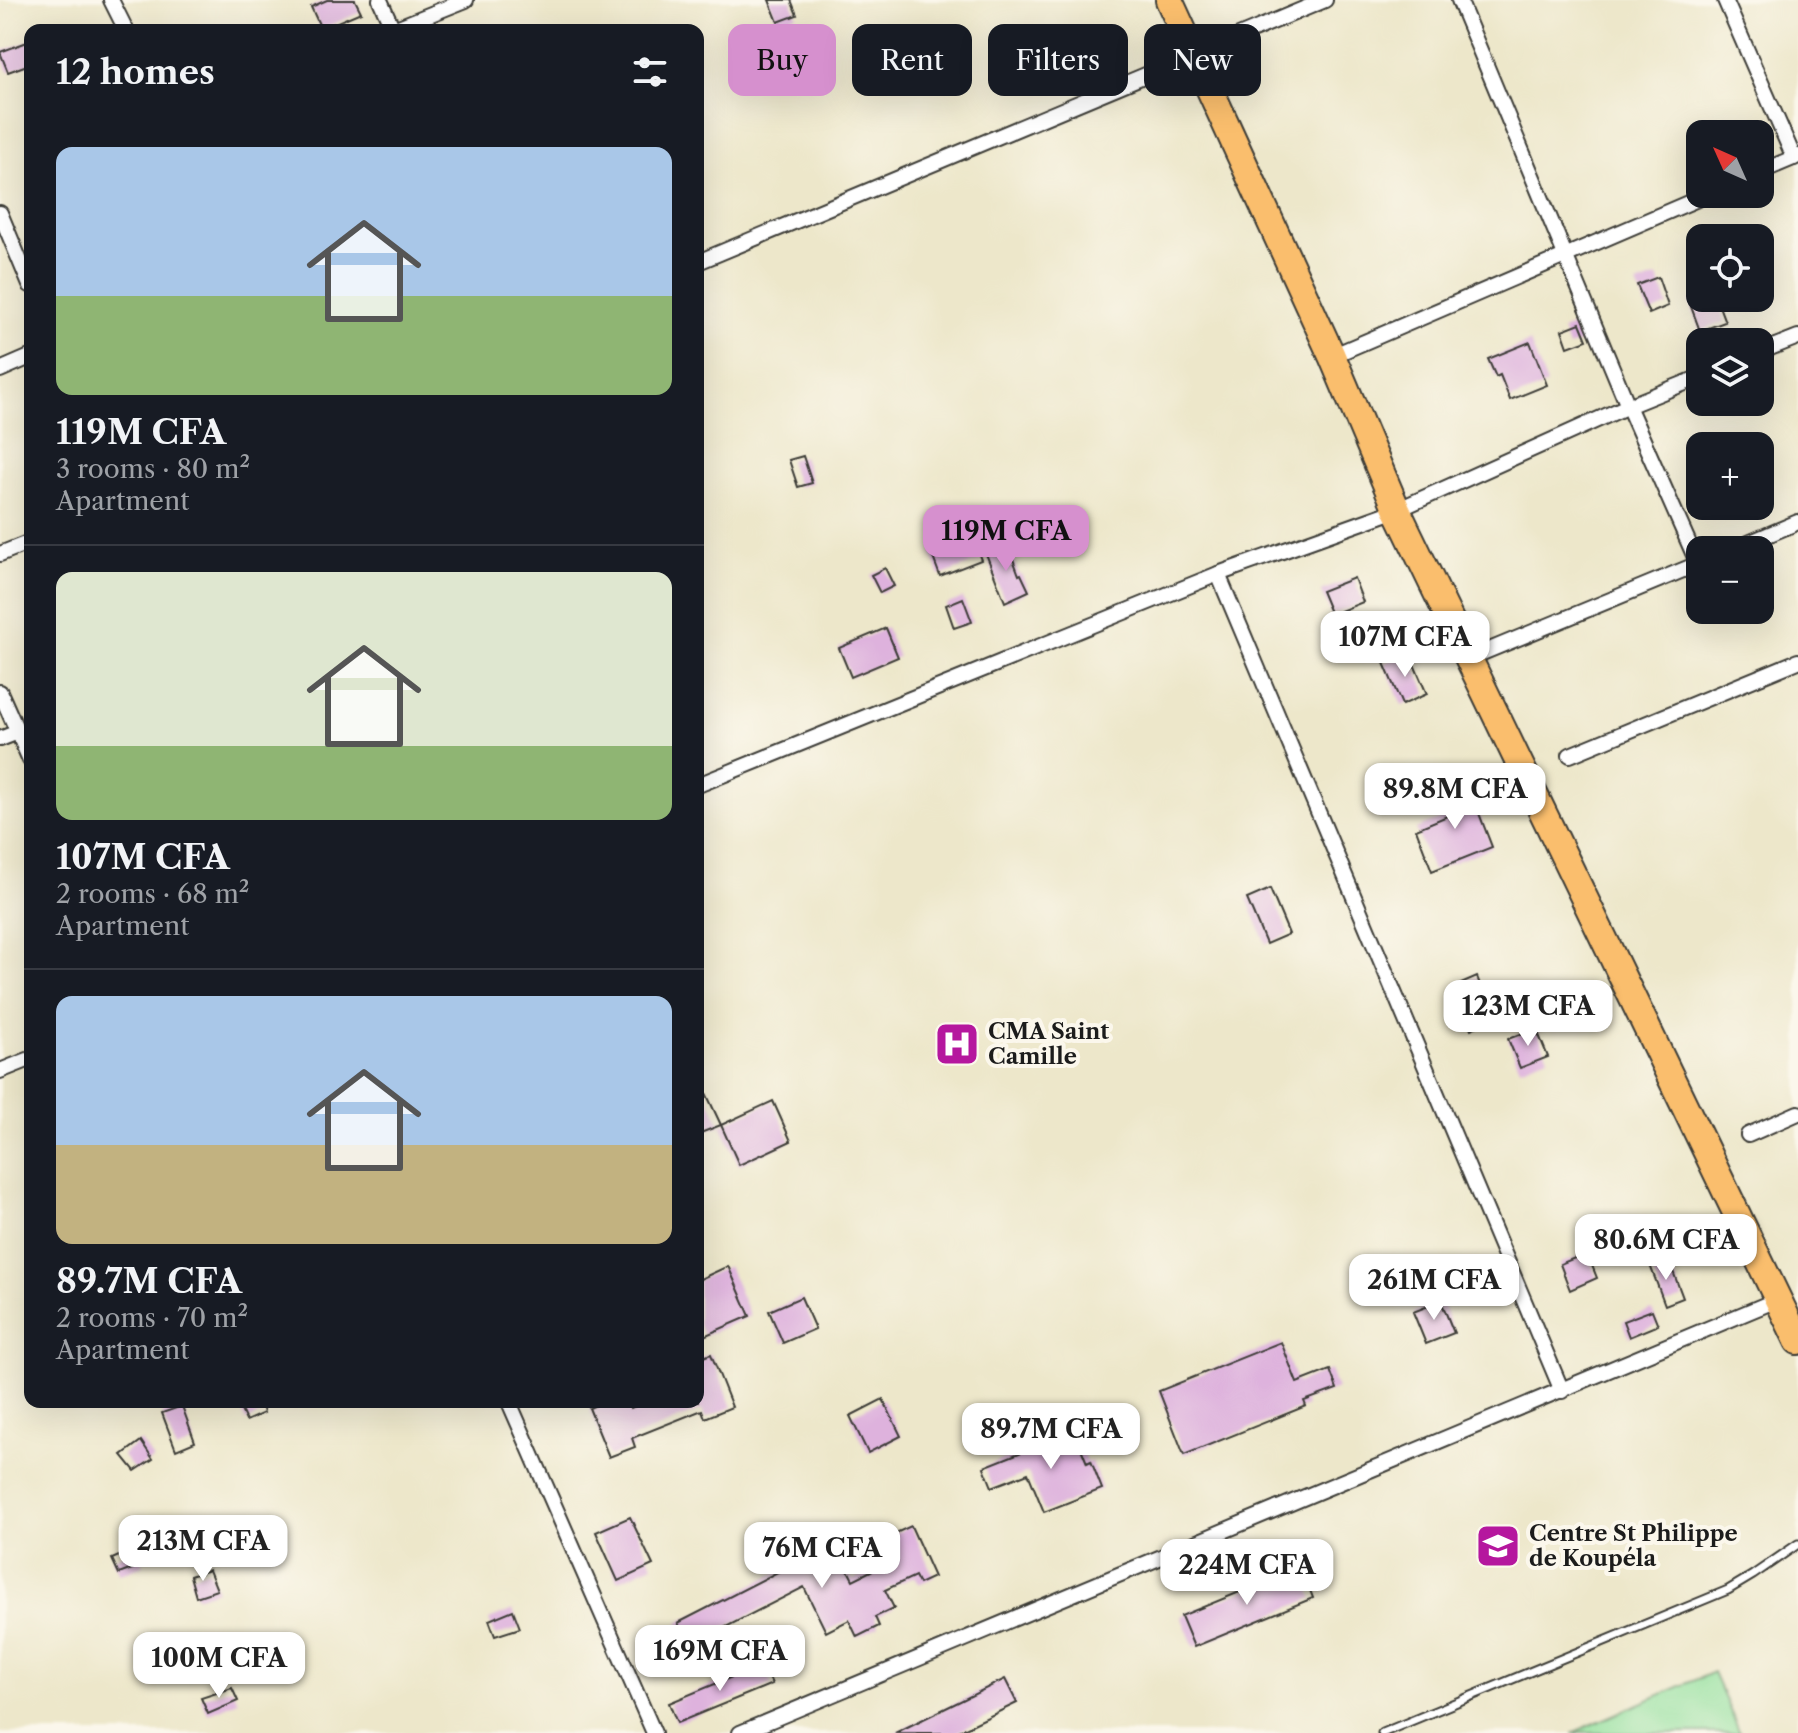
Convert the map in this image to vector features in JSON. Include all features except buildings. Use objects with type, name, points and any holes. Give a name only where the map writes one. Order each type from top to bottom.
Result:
[{"type":"highway","points":[[1169,0],[1180,24]]},
{"type":"highway","points":[[1214,96],[1332,356],[1397,510],[1798,1341]]},
{"type":"street","points":[[111,0],[123,24]]},
{"type":"street","points":[[380,0],[390,24]]},
{"type":"street","points":[[407,24],[466,0]]},
{"type":"street","points":[[1261,27],[1325,0]]},
{"type":"street","points":[[1459,0],[1628,406],[1686,536]]},
{"type":"street","points":[[1725,0],[1796,157],[1774,166]]},
{"type":"street","points":[[704,260],[1144,76]]},
{"type":"street","points":[[1332,356],[1686,204]]},
{"type":"street","points":[[0,213],[24,271]]},
{"type":"street","points":[[1774,346],[1798,337]]},
{"type":"street","points":[[0,370],[24,360]]},
{"type":"street","points":[[704,783],[1218,574],[1397,510],[1686,383]]},
{"type":"street","points":[[1765,536],[1798,522]]},
{"type":"street","points":[[0,554],[24,544]]},
{"type":"street","points":[[1470,658],[1686,569]]},
{"type":"street","points":[[1218,574],[1562,1391]]},
{"type":"street","points":[[1570,755],[1798,661]]},
{"type":"street","points":[[0,692],[24,746]]},
{"type":"street","points":[[0,739],[18,732]]},
{"type":"street","points":[[0,1071],[24,1061]]},
{"type":"street","points":[[1748,1135],[1798,1113]]},
{"type":"street","points":[[740,1733],[1779,1299]]},
{"type":"street","points":[[512,1408],[654,1733]]},
{"type":"lane","points":[[1382,1733],[1728,1590],[1798,1544]]},
{"type":"green space","points":[[1713,1672],[1740,1733],[1572,1733]]},
{"type":"place","name":"CMA Saint Camille","points":[[957,1044]]},
{"type":"place","name":"Centre St Philippe de Koupéla","points":[[1498,1546]]}]
